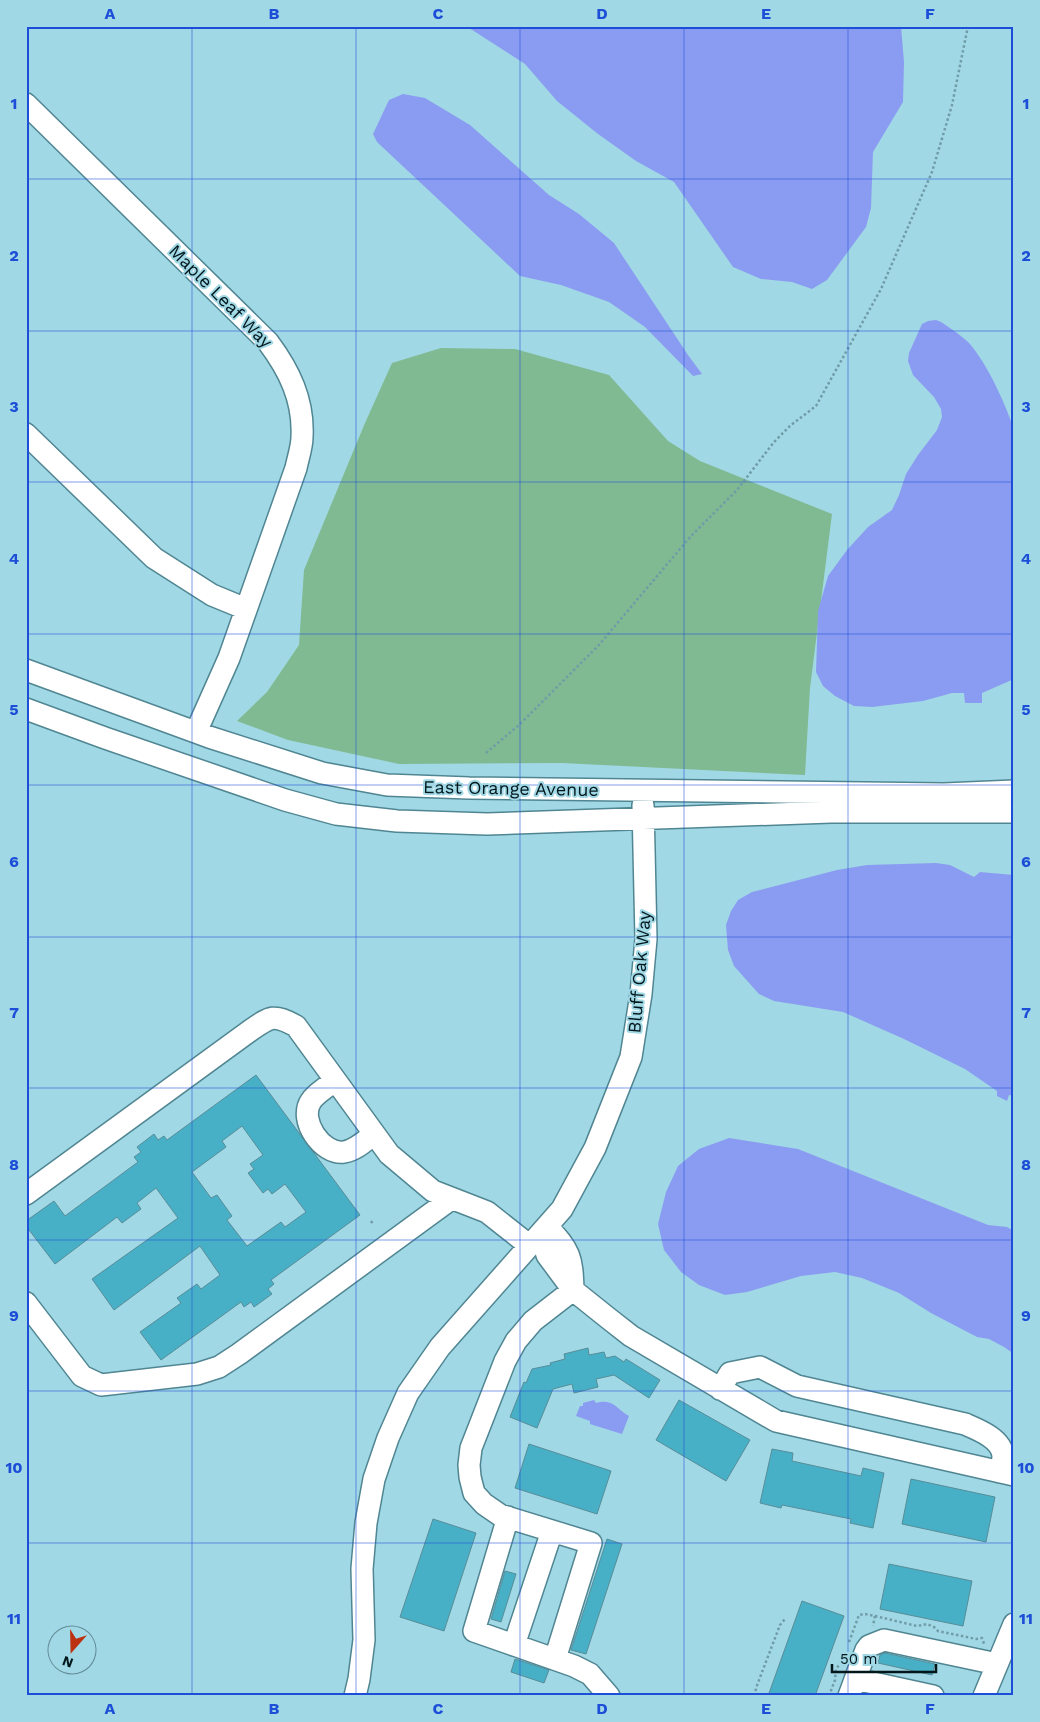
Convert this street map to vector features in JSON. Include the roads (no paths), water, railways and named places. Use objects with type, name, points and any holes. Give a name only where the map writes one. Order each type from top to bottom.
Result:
[{"type":"street","name":"Maple Leaf Way","points":[[26,104],[268,342],[286,367],[301,410],[302,438],[296,468],[229,658],[196,732]]},
{"type":"street","points":[[26,434],[154,558],[212,595],[246,609]]},
{"type":"street","name":"East Orange Avenue","points":[[26,670],[196,732],[322,773],[387,785],[469,788],[944,794],[1014,791]]},
{"type":"street","name":"East Orange Avenue","points":[[26,709],[285,800],[336,814],[421,823],[487,824],[831,812],[1014,812]]},
{"type":"street","name":"Bluff Oak Way","points":[[355,1696],[364,1640],[362,1569],[366,1523],[374,1479],[388,1438],[408,1393],[440,1347],[562,1209],[595,1148],[631,1057],[642,994],[646,939],[644,818],[641,790]]},
{"type":"street","points":[[26,1194],[241,1037],[269,1018],[283,1019],[296,1026],[389,1154],[432,1191],[540,1235],[548,1256],[573,1290],[634,1338],[668,1351],[695,1374],[720,1389],[776,1421],[1007,1473],[1003,1455],[997,1443],[983,1432],[965,1424],[797,1386],[760,1367],[730,1373],[720,1389]]},
{"type":"street","points":[[335,1080],[311,1101],[308,1112],[310,1124],[317,1139],[329,1149],[342,1152],[353,1150],[374,1134]]},
{"type":"street","points":[[26,1303],[82,1376],[101,1385],[198,1374],[219,1366],[239,1354],[451,1199]]},
{"type":"street","points":[[555,1659],[591,1543],[500,1515],[484,1504],[474,1493],[469,1464],[478,1451],[487,1407],[504,1360],[516,1341],[533,1321],[573,1290]]},
{"type":"street","points":[[508,1517],[474,1631],[574,1666],[590,1674],[609,1696]]},
{"type":"street","points":[[514,1645],[552,1531]]},
{"type":"street","points":[[984,1696],[1014,1624]]},
{"type":"street","points":[[934,1696],[852,1688],[869,1646],[884,1640],[998,1661]]},
{"type":"water","points":[[466,26],[901,26],[904,62],[903,102],[873,152],[871,208],[866,227],[827,280],[812,289],[792,282],[761,279],[733,267],[674,182],[636,161],[598,134],[557,101],[525,64]]},
{"type":"water","points":[[403,94],[425,98],[470,125],[549,195],[579,214],[614,243],[702,374],[693,376],[645,327],[609,302],[561,285],[520,276],[377,142],[373,134],[389,100]]},
{"type":"water","points":[[936,320],[963,337],[976,352],[995,384],[1014,429],[1014,679],[982,693],[982,703],[965,703],[964,693],[952,693],[923,701],[872,707],[854,706],[835,696],[823,686],[816,672],[818,611],[828,576],[847,550],[868,527],[892,510],[906,474],[937,430],[942,417],[941,409],[934,397],[913,375],[908,361],[909,353],[922,324]]},
{"type":"water","points":[[936,863],[950,865],[974,877],[980,872],[1014,875],[1014,1096],[1009,1095],[1007,1101],[997,1096],[997,1091],[965,1069],[843,1012],[774,1001],[759,994],[734,966],[728,950],[726,925],[731,911],[738,900],[752,892],[837,870],[867,865]]},
{"type":"water","points":[[729,1138],[798,1149],[988,1225],[1007,1227],[1014,1231],[1014,1354],[989,1339],[977,1337],[931,1313],[899,1293],[862,1278],[835,1272],[801,1276],[747,1292],[725,1295],[699,1285],[681,1272],[664,1250],[658,1224],[666,1192],[678,1166],[699,1149]]},
{"type":"water","points":[[594,1400],[596,1403],[611,1403],[629,1416],[622,1434],[590,1424],[590,1421],[576,1416],[583,1403]]}]
